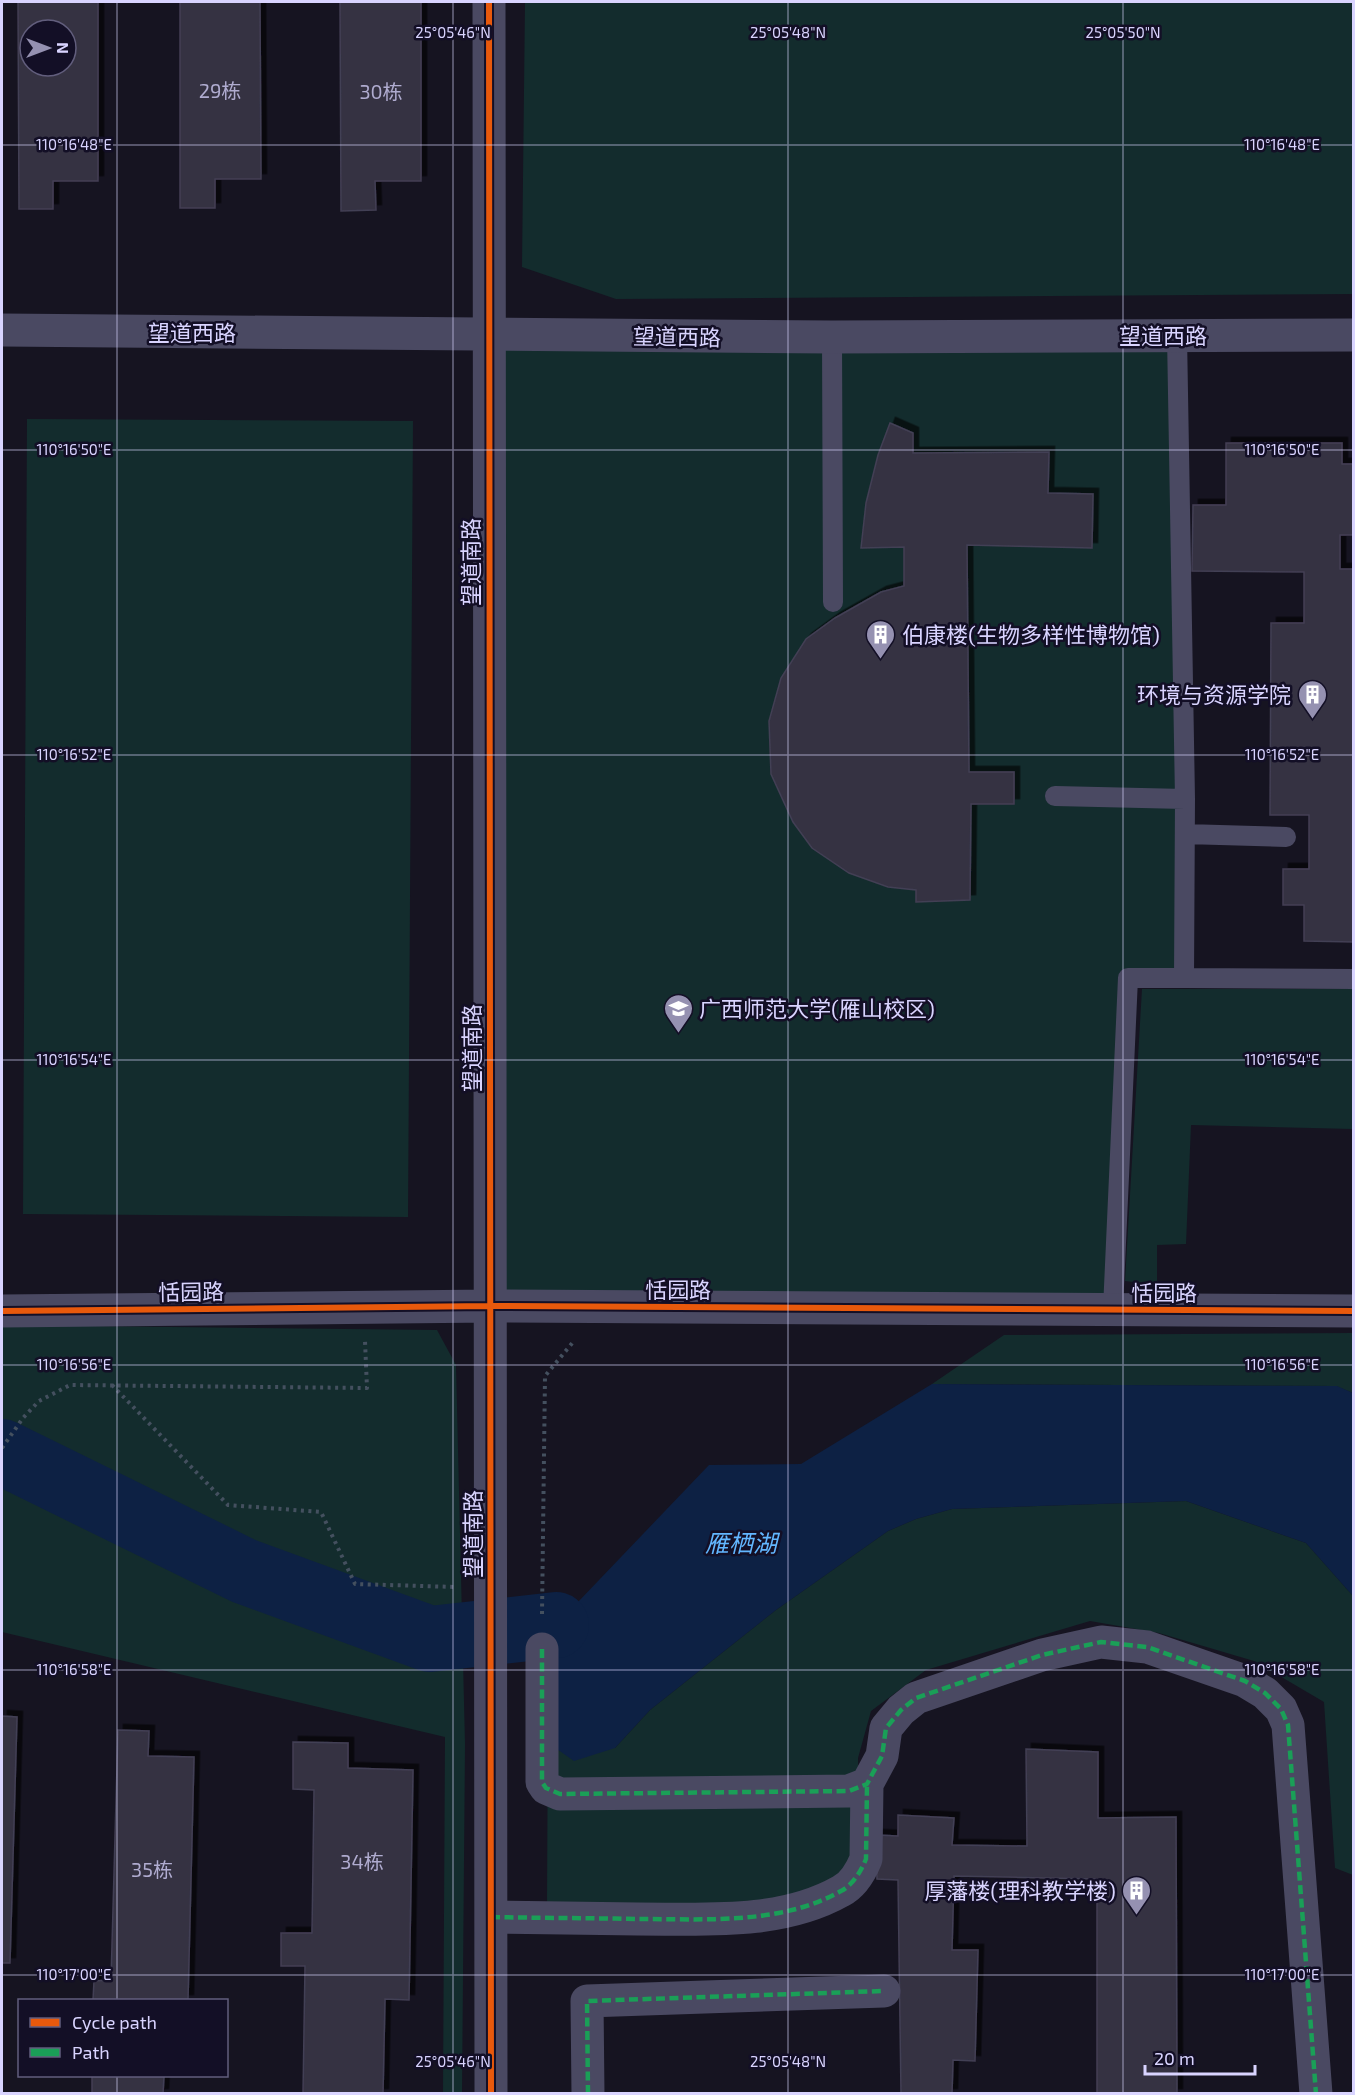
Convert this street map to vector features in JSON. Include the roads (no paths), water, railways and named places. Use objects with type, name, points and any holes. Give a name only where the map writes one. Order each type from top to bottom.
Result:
[{"type":"street","name":"望道南路","points":[[489,2],[491,2094]]},
{"type":"street","name":"望道西路","points":[[2,330],[832,337],[1353,335]]},
{"type":"street","name":"恬园路","points":[[2,1311],[490,1306],[1353,1311]]},
{"type":"street","points":[[491,1917],[732,1919],[775,1913],[821,1900],[849,1885],[866,1859],[867,1784],[882,1756],[886,1728],[900,1710],[916,1698],[1042,1655],[1101,1642],[1147,1647],[1245,1681],[1265,1693],[1281,1708],[1288,1725],[1316,2094]]},
{"type":"street","points":[[542,1649],[542,1782],[551,1791],[572,1794],[849,1791],[867,1784]]},
{"type":"street","points":[[588,2094],[587,2001],[884,1991]]},
{"type":"lane","points":[[1177,335],[1185,799],[1184,978]]},
{"type":"lane","points":[[832,337],[833,602]]},
{"type":"lane","points":[[1055,796],[1185,799]]},
{"type":"lane","points":[[1185,834],[1286,837]]},
{"type":"lane","points":[[1113,1309],[1128,978],[1353,979]]},
{"type":"water","name":"雁栖湖","points":[[932,1384],[1337,1386],[1353,1393],[1353,1596],[1306,1543],[1186,1501],[952,1509],[916,1519],[888,1531],[776,1610],[650,1710],[615,1748],[574,1761],[554,1747],[548,1707],[556,1625],[709,1465],[801,1464]]},
{"type":"waterway","points":[[2,1452],[244,1571],[430,1639],[556,1625]]},
{"type":"place","name":"伯康楼(生物多样性博物馆)","points":[[881,660]]},
{"type":"place","name":"环境与资源学院","points":[[1312,720]]},
{"type":"place","name":"广西师范大学(雁山校区)","points":[[678,1034]]},
{"type":"place","name":"厚藩楼(理科教学楼)","points":[[1137,1916]]}]
